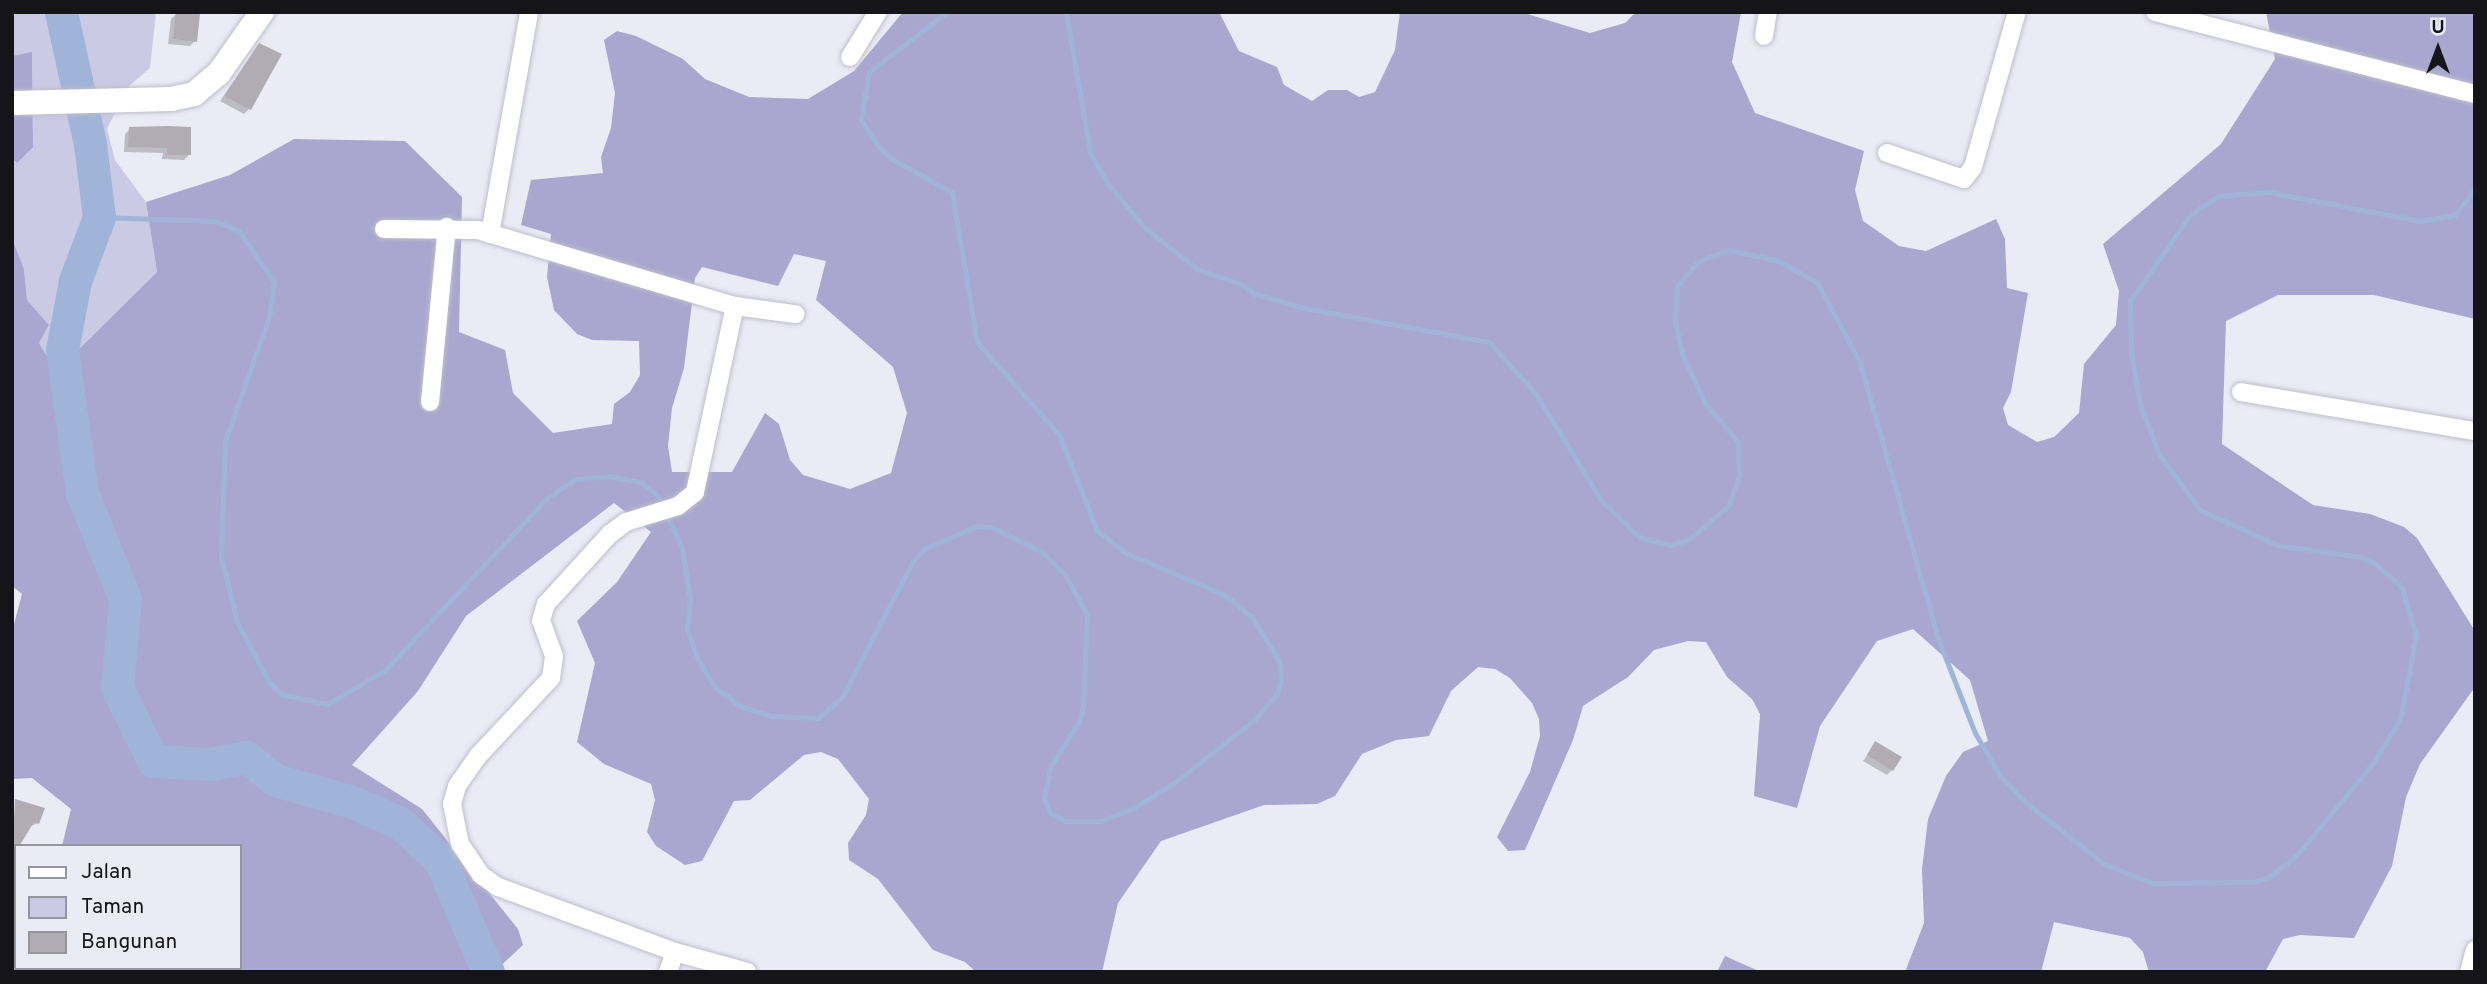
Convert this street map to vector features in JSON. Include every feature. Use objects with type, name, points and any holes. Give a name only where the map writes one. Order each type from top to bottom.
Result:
[{"type":"main road","points":[[12,103],[183,97],[205,87],[262,12]]},
{"type":"street","points":[[491,234],[529,12]]},
{"type":"street","points":[[850,57],[878,12]]},
{"type":"street","points":[[1764,36],[1768,12]]},
{"type":"street","points":[[1887,153],[1964,180],[1973,167],[2017,12]]},
{"type":"street","points":[[2155,12],[2468,93]]},
{"type":"street","points":[[430,402],[447,227]]},
{"type":"street","points":[[384,229],[447,227],[491,234],[735,306],[795,314]]},
{"type":"street","points":[[735,306],[701,475],[695,492],[678,506],[626,522],[610,534],[546,604],[541,621],[554,656],[551,678],[478,756],[457,786],[452,804],[460,844],[481,875],[498,887],[675,952],[747,972]]},
{"type":"street","points":[[2241,392],[2475,431]]},
{"type":"street","points":[[2469,972],[2475,950]]},
{"type":"street","points":[[668,972],[675,952]]},
{"type":"green space","points":[[12,12],[156,12],[150,68],[128,87],[107,129],[115,160],[146,202],[157,272],[69,359],[48,358],[39,343],[49,325],[27,300],[24,269],[12,238],[12,158],[17,162],[33,128],[32,53],[12,56]]},
{"type":"shaded area","points":[[903,12],[1219,12],[1239,51],[1277,67],[1284,85],[1312,101],[1328,90],[1347,90],[1359,97],[1375,92],[1395,50],[1400,12],[1521,12],[1590,33],[1625,23],[1636,12],[1741,12],[1732,62],[1755,113],[1864,151],[1855,190],[1863,221],[1899,246],[1926,251],[1996,219],[2005,239],[2007,288],[2028,293],[2011,392],[2003,408],[2008,425],[2037,442],[2054,437],[2079,413],[2084,364],[2116,325],[2119,291],[2103,244],[2221,144],[2275,59],[2266,12],[2475,12],[2475,319],[2374,295],[2278,295],[2226,321],[2222,444],[2313,505],[2370,514],[2404,527],[2417,538],[2475,631],[2475,687],[2420,764],[2406,797],[2392,866],[2354,938],[2300,935],[2283,939],[2265,972],[2149,972],[2143,952],[2130,938],[2054,922],[2041,972],[1905,972],[1924,923],[1922,869],[1928,819],[1946,776],[1963,752],[1988,741],[1970,680],[1913,629],[1877,641],[1820,726],[1797,808],[1754,796],[1760,714],[1752,699],[1727,677],[1706,642],[1688,641],[1654,650],[1628,677],[1583,706],[1573,740],[1525,850],[1508,851],[1497,837],[1530,772],[1540,736],[1539,719],[1532,703],[1510,678],[1495,669],[1478,667],[1451,691],[1429,736],[1396,740],[1362,754],[1335,796],[1317,804],[1264,805],[1161,841],[1118,903],[1102,972],[976,972],[965,962],[933,950],[878,879],[849,860],[848,843],[866,815],[869,799],[838,759],[821,752],[804,755],[750,800],[734,801],[702,861],[685,865],[656,846],[647,832],[655,800],[651,784],[604,764],[577,742],[595,663],[577,621],[617,582],[651,532],[614,503],[466,616],[418,691],[352,765],[422,809],[518,929],[523,945],[494,972],[26,972],[242,970],[242,844],[62,844],[71,809],[32,778],[12,779],[12,632],[22,594],[12,586],[12,238],[24,269],[27,300],[49,325],[39,343],[48,358],[69,359],[157,272],[146,202],[230,175],[294,139],[405,141],[462,197],[459,332],[505,350],[513,393],[553,433],[612,424],[614,404],[630,392],[640,375],[639,341],[592,340],[577,334],[554,310],[547,277],[551,234],[521,225],[531,180],[603,173],[601,157],[611,128],[615,93],[604,40],[617,31],[636,36],[683,59],[705,79],[749,97],[808,99],[854,71]],"holes":[[[794,254],[826,261],[816,300],[893,367],[907,413],[891,473],[850,489],[803,475],[790,460],[779,424],[765,413],[732,472],[672,472],[668,446],[672,408],[684,368],[695,278],[702,267],[778,286]]]},
{"type":"shaded area","points":[[32,52],[33,147],[17,163],[12,158],[12,56]]},
{"type":"shaded area","points":[[1725,956],[1761,972],[1717,972]]},
{"type":"building","points":[[176,12],[200,14],[197,42],[173,39]]},
{"type":"building","points":[[259,43],[282,54],[251,110],[224,96]]},
{"type":"building","points":[[129,127],[191,127],[191,155],[167,155],[167,148],[128,147]]},
{"type":"building","points":[[1875,741],[1902,757],[1893,771],[1867,755]]},
{"type":"building","points":[[15,799],[45,808],[39,824],[34,822],[21,844],[14,844],[12,858]]},
{"type":"waterway","points":[[61,12],[90,144],[99,217],[75,281],[62,350],[82,493],[125,599],[117,687],[153,761],[212,764],[246,757],[275,780],[353,802],[400,823],[440,860],[488,972]]},
{"type":"waterway","points":[[99,217],[215,221],[239,231],[274,282],[269,317],[225,441],[221,556],[237,622],[269,682],[281,694],[327,704],[385,670],[548,497],[576,479],[609,476],[641,482],[658,496],[682,548],[690,598],[687,629],[698,660],[715,687],[740,706],[771,716],[818,718],[842,697],[913,561],[924,549],[977,526],[992,527],[1041,551],[1065,575],[1087,615],[1083,706],[1079,722],[1051,765],[1044,798],[1050,813],[1065,821],[1100,821],[1132,809],[1174,783],[1255,719],[1277,694],[1281,678],[1279,661],[1252,617],[1225,595],[1126,553],[1097,531],[1060,436],[977,342],[952,192],[892,159],[879,147],[861,119],[869,72],[947,12]]},
{"type":"waterway","points":[[1066,12],[1090,153],[1107,183],[1144,227],[1197,269],[1241,284],[1255,294],[1304,308],[1489,342],[1536,394],[1601,500],[1639,537],[1670,545],[1688,540],[1728,506],[1739,475],[1738,442],[1705,403],[1682,354],[1675,321],[1677,286],[1699,261],[1728,250],[1776,260],[1817,282],[1860,363],[1937,636],[1975,733],[2001,777],[2024,801],[2104,864],[2152,883],[2253,882],[2269,877],[2296,856],[2372,764],[2400,719],[2416,636],[2402,587],[2376,564],[2361,557],[2277,545],[2200,510],[2159,454],[2140,404],[2131,353],[2130,301],[2190,215],[2218,196],[2268,192],[2420,221],[2455,215],[2475,188]]},
{"type":"waterway","points":[[92,972],[96,970]]},
{"type":"waterway","points":[[194,970],[198,972]]}]
